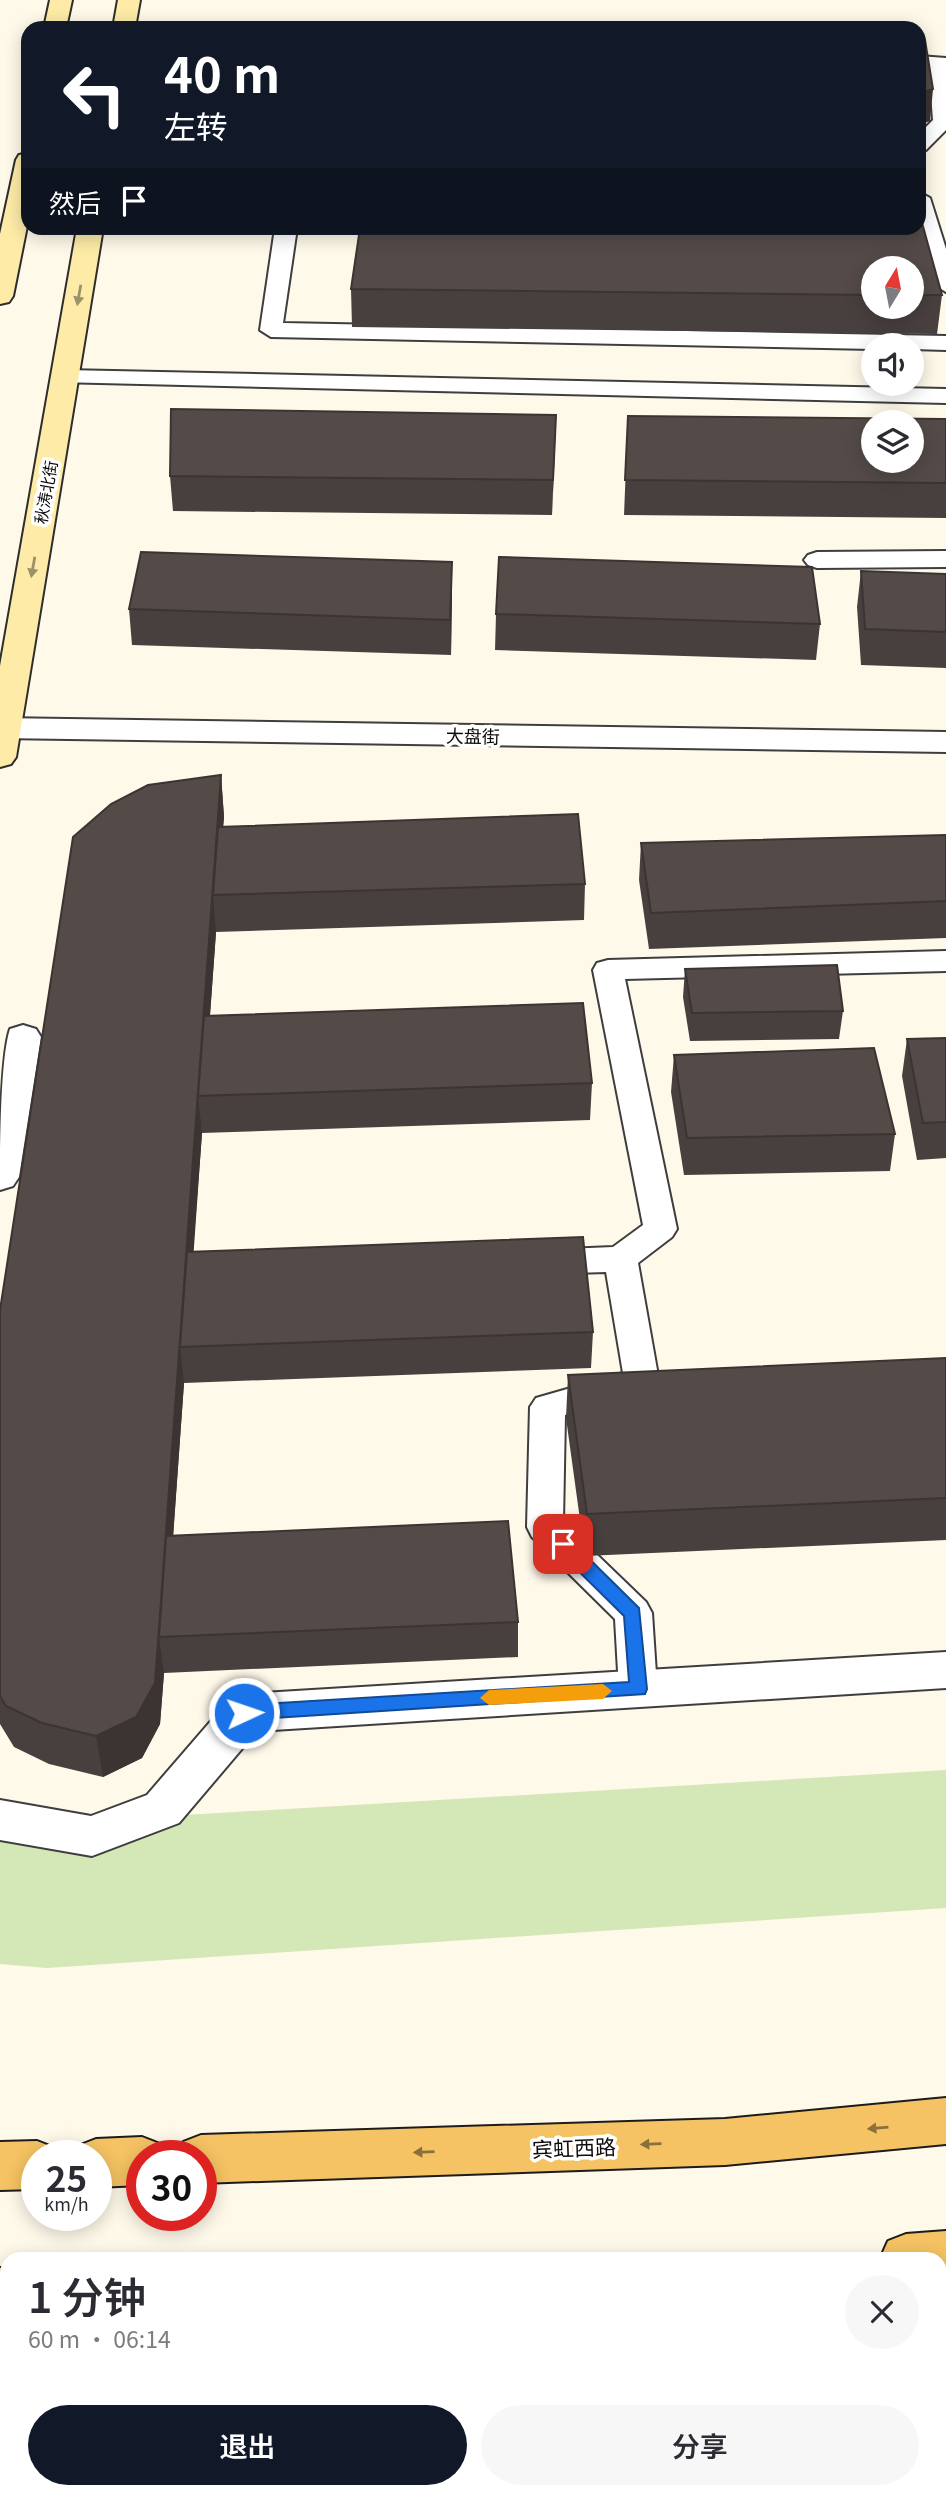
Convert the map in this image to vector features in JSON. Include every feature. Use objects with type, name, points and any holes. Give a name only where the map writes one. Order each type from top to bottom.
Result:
[{"type":"main road","points":[[56,21],[61,0]]},
{"type":"main road","points":[[125,21],[129,0]]},
{"type":"main road","points":[[0,296],[21,194]]},
{"type":"main road","name":"秋涛北街","points":[[2,738],[89,235]]},
{"type":"main road","name":"宾虹西路","points":[[217,2158],[724,2142],[946,2121]]},
{"type":"main road","points":[[0,2166],[21,2165]]},
{"type":"street","name":"大盘街","points":[[2,738],[946,742]]},
{"type":"street","points":[[0,1177],[23,1037]]},
{"type":"street","points":[[0,1820],[92,1836],[163,1809],[244,1713],[946,1670]]},
{"type":"lane","points":[[926,62],[939,62],[943,121],[926,139]]},
{"type":"lane","points":[[926,221],[946,285]]},
{"type":"lane","points":[[285,235],[271,330],[946,343]]},
{"type":"lane","points":[[65,377],[946,396]]},
{"type":"lane","points":[[817,559],[946,559]]},
{"type":"lane","points":[[511,1263],[621,1259],[660,1230],[608,970],[946,961]]},
{"type":"lane","points":[[621,1259],[656,1380],[548,1408],[545,1527],[633,1613],[638,1689]]},
{"type":"green space","points":[[946,1770],[946,1908],[47,1968],[0,1964],[0,1826]]},
{"type":"building","points":[[926,46],[933,89],[926,92]]},
{"type":"building","points":[[359,235],[925,235],[942,295],[924,295],[924,256],[861,256],[861,295],[351,289]]},
{"type":"building","points":[[171,409],[556,415],[553,480],[170,476]]},
{"type":"building","points":[[628,416],[861,418],[861,473],[924,473],[924,419],[946,419],[946,483],[625,480]]},
{"type":"building","points":[[141,552],[452,562],[450,620],[129,609]]},
{"type":"building","points":[[499,557],[812,567],[820,624],[496,614]]},
{"type":"building","points":[[861,571],[946,574],[946,632],[865,629]]},
{"type":"building","points":[[221,775],[155,1683],[136,1717],[96,1736],[42,1723],[6,1706],[0,1696],[0,1310],[73,837],[111,804],[148,785]]},
{"type":"building","points":[[578,814],[585,884],[213,895],[218,827]]},
{"type":"building","points":[[946,835],[946,901],[651,913],[641,843]]},
{"type":"building","points":[[837,965],[843,1011],[692,1013],[685,969]]},
{"type":"building","points":[[583,1003],[592,1083],[198,1096],[204,1016]]},
{"type":"building","points":[[946,1038],[946,1122],[923,1123],[907,1039]]},
{"type":"building","points":[[874,1048],[895,1134],[687,1138],[674,1055]]},
{"type":"building","points":[[583,1237],[593,1332],[180,1347],[187,1252]]},
{"type":"building","points":[[946,1358],[946,1498],[587,1514],[568,1375]]},
{"type":"building","points":[[508,1521],[518,1622],[159,1637],[166,1536]]},
{"type":"slow traffic","points":[[489,1698],[603,1691]]},
{"type":"route","points":[[244,1713],[638,1689],[633,1613],[563,1544]]}]
